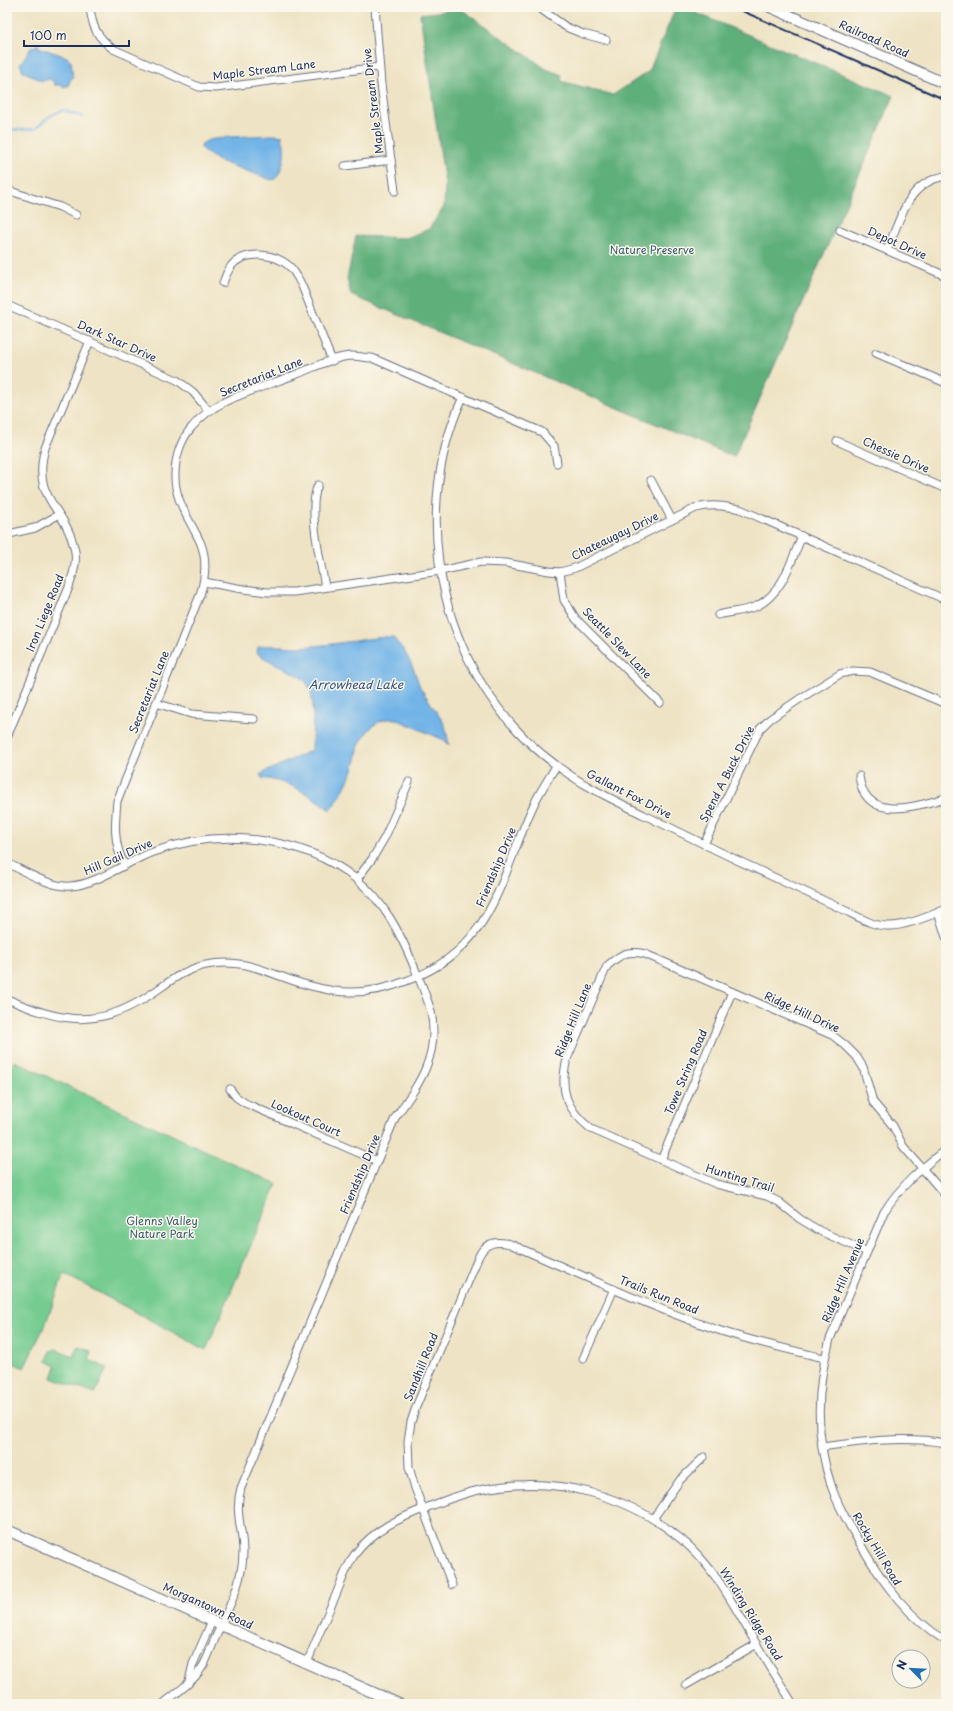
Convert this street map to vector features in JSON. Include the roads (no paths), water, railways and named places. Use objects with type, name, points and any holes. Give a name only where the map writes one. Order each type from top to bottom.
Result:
[{"type":"main road","name":"Railroad Road","points":[[770,7],[946,84]]},
{"type":"main road","name":"Morgantown Road","points":[[7,1530],[399,1704]]},
{"type":"street","name":"Maple Stream Lane","points":[[90,7],[91,19],[102,41],[113,49],[199,87],[216,88],[379,67]]},
{"type":"street","name":"Maple Stream Drive","points":[[375,7],[379,67],[395,191]]},
{"type":"street","points":[[538,7],[566,28],[606,40]]},
{"type":"street","points":[[345,166],[391,160]]},
{"type":"street","points":[[887,250],[906,204],[915,190],[925,182],[934,178],[946,176]]},
{"type":"street","points":[[7,190],[60,207],[76,215]]},
{"type":"street","name":"Depot Drive","points":[[840,230],[946,276]]},
{"type":"street","points":[[223,283],[227,271],[236,262],[247,257],[263,255],[276,258],[288,265],[297,274],[332,361]]},
{"type":"street","name":"Dark Star Drive","points":[[7,305],[177,380],[193,392],[209,411]]},
{"type":"street","name":"Iron Liege Road","points":[[7,737],[69,587],[75,565],[75,548],[69,530],[49,502],[44,490],[41,474],[42,457],[90,341]]},
{"type":"street","points":[[876,353],[946,384]]},
{"type":"street","name":"Secretariat Lane","points":[[124,864],[116,843],[114,830],[117,801],[204,582],[204,558],[201,545],[180,504],[174,475],[176,462],[182,443],[192,427],[209,411],[225,402],[332,361],[351,356],[372,358],[542,432],[554,446],[558,457],[558,463]]},
{"type":"street","name":"Gallant Fox Drive","points":[[463,397],[445,451],[439,483],[436,525],[440,571],[446,602],[468,659],[495,703],[513,726],[556,766],[596,792],[878,925],[898,926],[938,912]]},
{"type":"street","name":"Chessie Drive","points":[[837,441],[946,489]]},
{"type":"street","points":[[651,480],[672,520]]},
{"type":"street","points":[[318,485],[315,490],[313,511],[325,588]]},
{"type":"street","name":"Chateaugay Drive","points":[[204,582],[268,592],[294,592],[440,571],[480,562],[506,562],[549,572],[560,572],[575,568],[696,508],[708,505],[721,505],[740,509],[946,600]]},
{"type":"street","points":[[9,534],[35,528],[58,515]]},
{"type":"street","points":[[718,615],[756,606],[772,596],[782,583],[802,536]]},
{"type":"street","name":"Seattle Slew Lane","points":[[560,572],[564,600],[576,620],[660,703]]},
{"type":"street","name":"Spend A Buck Drive","points":[[704,844],[760,729],[770,719],[840,674],[853,671],[870,672],[946,704]]},
{"type":"street","points":[[156,703],[191,714],[254,719]]},
{"type":"street","name":"Friendship Drive","points":[[163,1704],[189,1683],[202,1669],[216,1623],[237,1587],[242,1571],[243,1550],[238,1514],[238,1498],[241,1488],[395,1118],[418,1086],[428,1066],[432,1047],[433,1031],[431,1011],[418,977],[451,957],[472,937],[486,919],[497,896],[535,802],[556,766]]},
{"type":"street","points":[[859,776],[864,793],[874,804],[890,809],[909,808],[946,798]]},
{"type":"street","points":[[357,880],[385,837],[409,782]]},
{"type":"street","name":"Hill Gail Drive","points":[[7,863],[51,882],[68,887],[88,883],[124,864],[154,851],[182,844],[218,839],[247,839],[276,843],[314,854],[341,868],[357,880],[373,896],[392,922],[405,945],[418,977]]},
{"type":"street","points":[[946,909],[938,912],[946,937]]},
{"type":"street","name":"Ridge Hill Drive","points":[[622,954],[635,952],[645,954],[832,1036],[845,1044],[856,1056],[863,1067],[873,1102],[893,1126],[903,1146],[946,1196]]},
{"type":"street","name":"Ridge Hill Lane","points":[[568,1102],[563,1083],[564,1072],[568,1059],[607,966],[622,954]]},
{"type":"street","points":[[7,999],[35,1011],[54,1016],[70,1019],[92,1018],[117,1012],[140,1001],[181,974],[199,967],[215,964],[237,963],[254,966],[304,985],[336,991],[375,990],[394,986],[418,977]]},
{"type":"street","name":"Towe String Road","points":[[661,1160],[732,992]]},
{"type":"street","name":"Lookout Court","points":[[230,1089],[236,1097],[245,1104],[377,1161]]},
{"type":"street","name":"Hunting Trail","points":[[568,1102],[578,1119],[591,1129],[716,1184],[767,1196],[779,1202],[820,1231],[867,1252]]},
{"type":"street","name":"Ridge Hill Avenue","points":[[822,1447],[818,1409],[824,1358],[830,1339],[884,1212],[908,1180],[946,1149]]},
{"type":"street","name":"Trails Run Road","points":[[491,1242],[501,1241],[510,1244],[673,1314],[721,1331],[770,1346],[824,1358]]},
{"type":"street","name":"Sandhill Road","points":[[452,1584],[415,1488],[409,1467],[408,1441],[411,1422],[416,1407],[480,1252],[491,1242]]},
{"type":"street","points":[[583,1359],[614,1289]]},
{"type":"street","points":[[822,1447],[891,1439],[923,1439],[946,1443]]},
{"type":"street","name":"Rocky Hill Road","points":[[822,1447],[832,1488],[841,1510],[878,1575],[893,1596],[916,1618],[946,1641]]},
{"type":"street","points":[[653,1518],[680,1480],[704,1456]]},
{"type":"street","name":"Winding Ridge Road","points":[[307,1663],[344,1575],[355,1554],[375,1533],[392,1522],[458,1496],[489,1488],[518,1484],[544,1484],[565,1486],[600,1494],[628,1505],[653,1518],[682,1539],[709,1567],[726,1590],[793,1704]]},
{"type":"street","points":[[686,1685],[757,1644]]},
{"type":"water","points":[[39,44],[38,47],[67,57],[71,61],[73,78],[71,78],[68,86],[63,87],[61,85],[54,85],[55,83],[50,79],[42,81],[23,71],[20,64],[31,48]]},
{"type":"water","points":[[229,136],[283,136],[281,137],[284,146],[284,158],[278,175],[272,180],[216,160],[201,148],[202,144],[209,140]]},
{"type":"water","name":"Arrowhead Lake","points":[[393,637],[405,652],[420,687],[445,725],[449,745],[444,740],[396,719],[383,720],[377,723],[367,732],[360,743],[355,765],[340,795],[330,810],[290,785],[262,778],[260,775],[263,773],[310,751],[312,746],[313,711],[311,693],[304,680],[296,674],[257,653],[258,647],[298,647]]},
{"type":"waterway","points":[[7,126],[15,130],[35,129],[50,116],[63,110],[83,117]]},
{"type":"railway","points":[[733,7],[946,100]]},
{"type":"park label","name":"Nature Preserve","points":[[652,250]]},
{"type":"park label","name":"Glenns Valley Nature Park","points":[[162,1227]]}]
